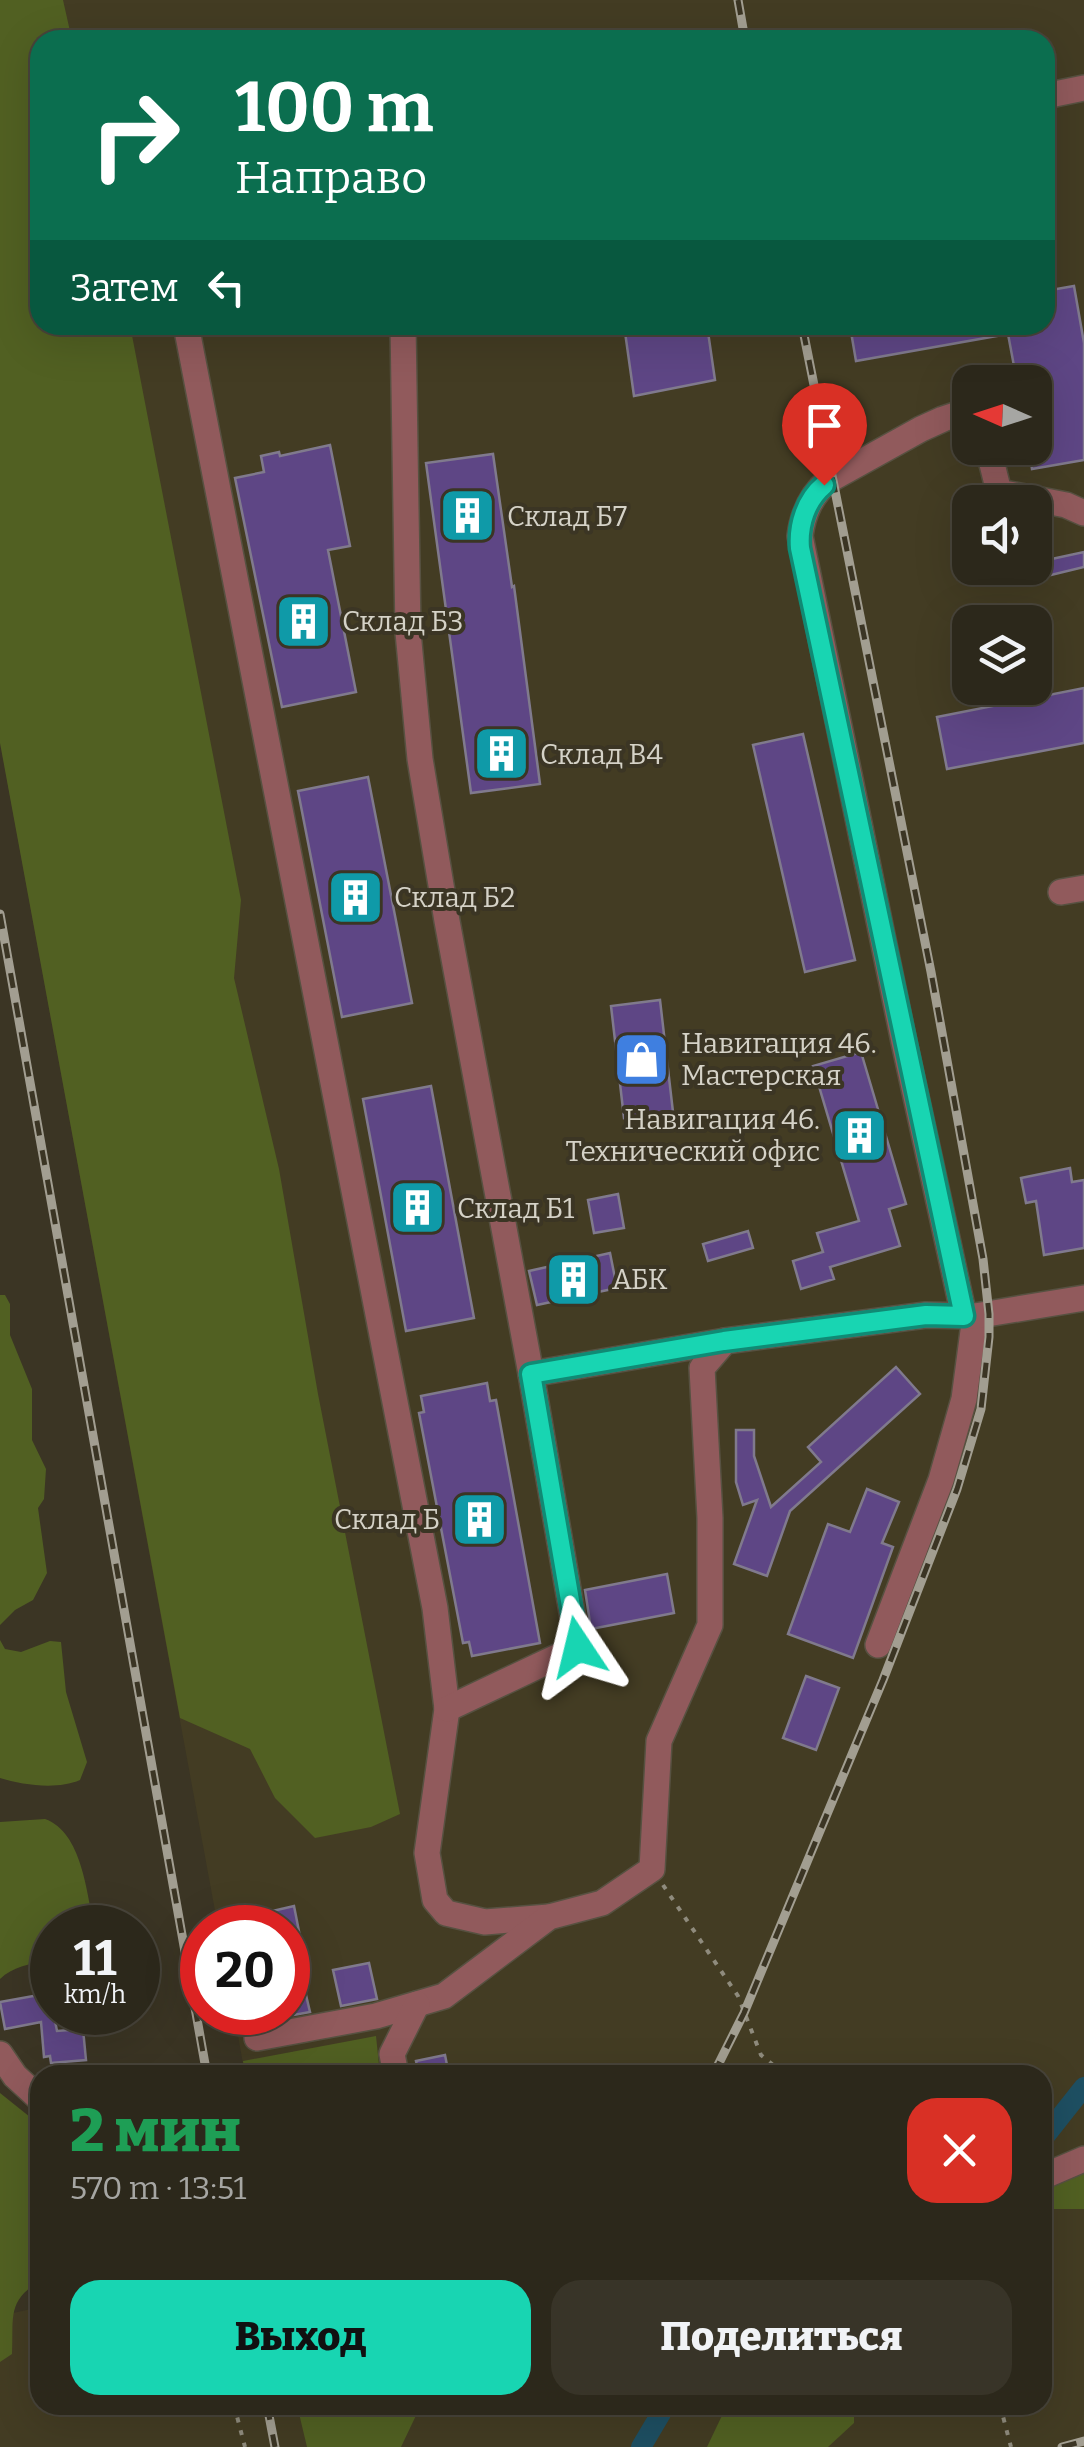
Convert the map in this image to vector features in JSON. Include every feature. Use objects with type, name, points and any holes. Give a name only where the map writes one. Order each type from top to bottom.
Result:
[{"type":"street","points":[[1055,94],[1084,88]]},
{"type":"street","points":[[188,335],[436,1608],[447,1709],[426,1853],[435,1900],[446,1913],[485,1922],[549,1917],[602,1903],[652,1869],[660,1741],[710,1625],[710,1518],[702,1368],[724,1341]]},
{"type":"street","points":[[403,335],[408,632],[420,759],[578,1647],[447,1709]]},
{"type":"street","points":[[878,1645],[941,1480],[964,1398],[970,1316],[904,1042],[800,536],[808,505],[829,480],[952,416]]},
{"type":"street","points":[[992,465],[999,492],[1084,512]]},
{"type":"street","points":[[531,1374],[724,1341],[926,1315],[970,1316],[1084,1298]]},
{"type":"street","points":[[257,2038],[376,2016],[444,1996],[549,1917]]},
{"type":"street","points":[[394,2065],[392,2054],[417,2004]]},
{"type":"street","points":[[0,2054],[14,2076],[30,2090]]},
{"type":"street","points":[[1052,2173],[1084,2160]]},
{"type":"path","points":[[652,1869],[738,1996],[761,2055],[774,2065]]},
{"type":"path","points":[[236,2415],[244,2447]]},
{"type":"path","points":[[1003,2415],[1011,2447]]},
{"type":"shaded area","points":[[0,0],[1084,0],[1084,2447],[0,2447],[0,2316],[30,2309],[30,2415],[1052,2415],[1052,2065],[243,2065],[238,2035],[310,2035],[310,1905],[214,1905],[0,742]]},
{"type":"green space","points":[[0,0],[63,0],[70,30],[30,30],[30,335],[132,335],[241,900],[234,978],[279,1169],[318,1394],[400,1814],[371,1827],[315,1838],[275,1798],[250,1749],[180,1718],[0,743]]},
{"type":"green space","points":[[0,1295],[5,1295],[10,1304],[10,1335],[32,1389],[32,1440],[46,1469],[44,1499],[38,1508],[47,1573],[33,1600],[0,1625]]},
{"type":"green space","points":[[0,1640],[5,1649],[21,1652],[50,1641],[61,1642],[66,1692],[87,1762],[80,1780],[40,1785],[0,1778]]},
{"type":"green space","points":[[45,1819],[57,1826],[75,1850],[90,1905],[30,1905],[30,1965],[0,1979],[0,1822]]},
{"type":"green space","points":[[376,2036],[379,2065],[244,2065],[243,2061]]},
{"type":"green space","points":[[0,2093],[30,2117],[30,2287],[14,2312],[12,2354],[0,2362]]},
{"type":"green space","points":[[1084,2168],[1084,2209],[1052,2209],[1052,2184]]},
{"type":"green space","points":[[299,2415],[416,2415],[401,2447],[307,2447]]},
{"type":"green space","points":[[722,2415],[854,2415],[854,2423],[828,2447],[707,2447]]},
{"type":"building","points":[[1074,286],[1084,343],[1084,460],[1032,469],[1031,465],[1052,465],[1052,365],[1014,365],[1008,335],[1055,335],[1055,289]]},
{"type":"building","points":[[625,335],[708,335],[715,380],[634,396]]},
{"type":"building","points":[[852,335],[1002,335],[856,361]]},
{"type":"building","name":"Склад Б3","points":[[330,445],[350,546],[328,550],[356,692],[282,707],[235,478],[264,472],[261,456]]},
{"type":"building","points":[[493,454],[540,784],[471,793],[426,463]]},
{"type":"building","points":[[1084,552],[1084,567],[1052,575],[1052,559]]},
{"type":"building","points":[[1084,688],[1084,743],[947,769],[937,717],[998,705],[1052,705],[1052,694]]},
{"type":"building","points":[[803,734],[855,960],[805,972],[753,745]]},
{"type":"building","name":"Склад Б2","points":[[368,777],[412,1003],[342,1017],[298,791]]},
{"type":"building","name":"Навигация 46. Мастерская","points":[[660,1000],[673,1112],[624,1118],[611,1006]]},
{"type":"building","name":"Навигация 46. Технический офис","points":[[861,1052],[906,1204],[889,1209],[900,1246],[830,1267],[834,1279],[801,1289],[793,1261],[823,1252],[817,1233],[859,1221],[813,1066]]},
{"type":"building","name":"Склад Б1","points":[[431,1086],[474,1318],[406,1331],[363,1099]]},
{"type":"building","points":[[1070,1168],[1072,1182],[1084,1180],[1084,1248],[1044,1255],[1036,1201],[1026,1203],[1021,1178]]},
{"type":"building","points":[[618,1194],[624,1228],[594,1233],[588,1200]]},
{"type":"building","points":[[748,1231],[753,1248],[708,1261],[703,1244]]},
{"type":"building","name":"АБК","points":[[610,1253],[617,1288],[537,1305],[529,1271]]},
{"type":"building","points":[[896,1367],[920,1394],[790,1511],[767,1576],[734,1564],[757,1500],[743,1505],[736,1482],[736,1430],[754,1430],[754,1456],[771,1507],[821,1462],[808,1447]]},
{"type":"building","name":"Склад Б","points":[[487,1383],[490,1401],[496,1400],[540,1643],[472,1656],[469,1642],[463,1643],[419,1413],[424,1412],[421,1396]]},
{"type":"building","points":[[867,1489],[899,1502],[882,1543],[893,1547],[853,1658],[788,1634],[828,1524],[850,1532]]},
{"type":"building","points":[[667,1574],[674,1613],[591,1629],[585,1590]]},
{"type":"building","points":[[806,1676],[839,1688],[816,1750],[783,1738]]},
{"type":"building","points":[[369,1963],[377,1999],[341,2006],[333,1970]]},
{"type":"building","points":[[30,1997],[30,2024],[5,2029],[0,2002]]},
{"type":"building","points":[[42,2035],[84,2035],[86,2060],[51,2063],[50,2056],[44,2057]]},
{"type":"building","points":[[445,2055],[447,2065],[417,2065],[416,2061]]},
{"type":"waterway","points":[[1052,2127],[1084,2087]]},
{"type":"waterway","points":[[641,2447],[660,2415]]},
{"type":"railway","points":[[738,0],[743,30]]},
{"type":"railway","points":[[718,2065],[744,2013],[883,1680],[957,1489],[981,1409],[989,1337],[983,1259],[931,972],[804,335]]},
{"type":"railway","points":[[0,914],[205,2065]]},
{"type":"railway","points":[[269,2415],[275,2447]]},
{"type":"railway","points":[[1062,2447],[1084,2441]]},
{"type":"place","name":"Склад Б7","points":[[468,516]]},
{"type":"place","name":"Склад Б3","points":[[303,621]]},
{"type":"place","name":"Склад В4","points":[[501,754]]},
{"type":"place","name":"Склад Б2","points":[[355,897]]},
{"type":"place","name":"Навигация 46. Мастерская","points":[[642,1059]]},
{"type":"place","name":"Навигация 46. Технический офис","points":[[859,1135]]},
{"type":"place","name":"Склад Б1","points":[[418,1208]]},
{"type":"place","name":"АБК","points":[[573,1279]]},
{"type":"place","name":"Склад Б","points":[[479,1519]]},
{"type":"route","points":[[578,1647],[531,1374],[724,1341],[926,1315],[964,1316],[800,548],[804,516],[812,497],[824,485]]}]
